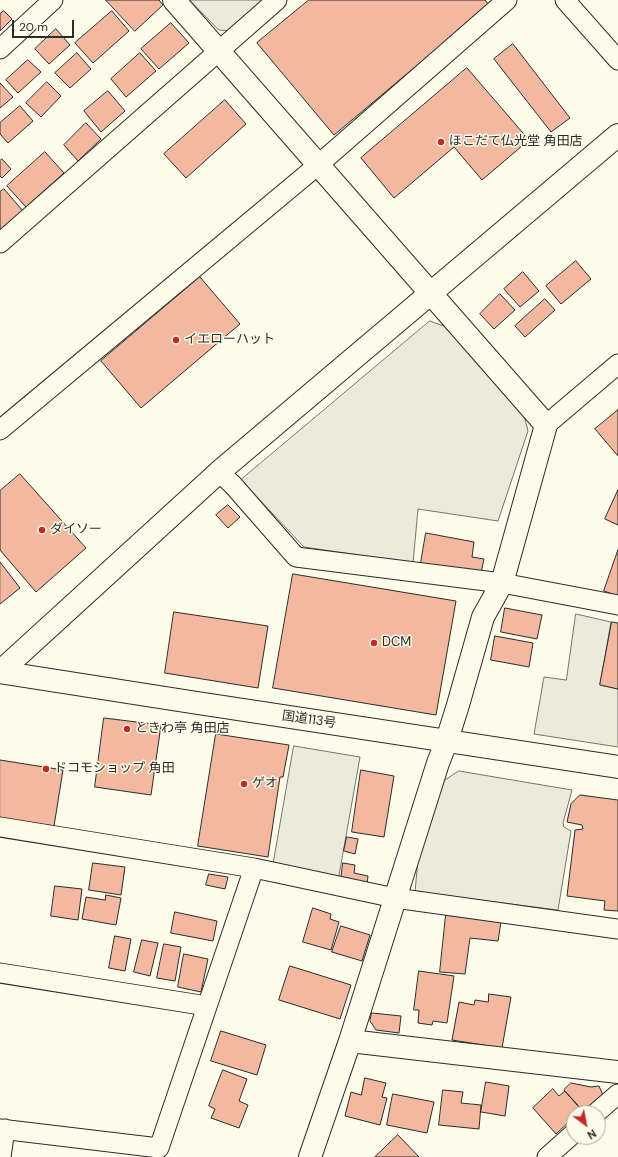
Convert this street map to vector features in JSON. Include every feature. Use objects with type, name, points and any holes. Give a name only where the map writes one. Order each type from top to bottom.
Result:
[{"type":"main road","points":[[174,0],[546,425],[502,583],[483,617],[447,740],[438,762],[350,1041],[310,1157]]},
{"type":"main road","points":[[0,672],[219,472],[618,135]]},
{"type":"main road","name":"国道113号","points":[[0,672],[618,767]]},
{"type":"main road","points":[[350,1041],[618,1072]]},
{"type":"street","points":[[0,49],[53,0]]},
{"type":"street","points":[[0,243],[277,0]]},
{"type":"street","points":[[0,430],[318,165],[507,0]]},
{"type":"street","points":[[565,0],[618,60]]},
{"type":"street","points":[[546,425],[618,364]]},
{"type":"street","points":[[219,472],[233,485],[296,557],[502,583],[618,605]]},
{"type":"street","points":[[0,827],[254,868],[395,898],[618,929]]},
{"type":"street","points":[[1,1157],[2,1129],[159,1148],[254,868]]},
{"type":"street","points":[[0,973],[207,1006]]},
{"type":"street","points":[[605,1105],[618,1094]]},
{"type":"street","points":[[547,1157],[566,1140]]},
{"type":"shaded area","points":[[190,0],[266,0],[231,31],[219,30]]},
{"type":"shaded area","points":[[430,321],[446,327],[523,411],[528,431],[498,521],[418,509],[413,563],[304,547],[241,480]]},
{"type":"shaded area","points":[[576,614],[611,622],[600,685],[618,689],[618,747],[534,734],[544,677],[566,680]]},
{"type":"shaded area","points":[[294,746],[360,757],[338,881],[272,872]]},
{"type":"shaded area","points":[[459,771],[572,790],[563,823],[564,827],[571,831],[558,910],[415,892],[418,859],[444,781]]},
{"type":"building","points":[[106,0],[159,0],[163,5],[135,31]]},
{"type":"building","points":[[309,0],[485,0],[489,5],[334,135],[257,43]]},
{"type":"building","points":[[4,11],[12,19],[0,31],[0,14]]},
{"type":"building","points":[[112,11],[129,31],[93,63],[75,43]]},
{"type":"building","points":[[171,23],[189,43],[159,69],[141,49]]},
{"type":"building","points":[[56,29],[70,45],[49,64],[35,49]]},
{"type":"building","points":[[513,44],[570,118],[551,132],[494,59]]},
{"type":"building","points":[[77,53],[91,69],[70,88],[55,73]]},
{"type":"building","points":[[140,53],[156,71],[126,97],[111,79]]},
{"type":"building","points":[[28,60],[41,72],[18,93],[6,80]]},
{"type":"building","points":[[467,68],[529,140],[482,180],[454,147],[394,198],[361,158]]},
{"type":"building","points":[[47,82],[61,96],[41,117],[26,103]]},
{"type":"building","points":[[0,83],[13,97],[0,108]]},
{"type":"building","points":[[108,91],[125,111],[101,132],[84,111]]},
{"type":"building","points":[[225,100],[246,124],[186,178],[164,154]]},
{"type":"building","points":[[20,106],[33,121],[8,143],[0,134],[0,123]]},
{"type":"building","points":[[86,123],[101,139],[78,161],[64,145]]},
{"type":"building","points":[[45,152],[64,173],[26,207],[7,186]]},
{"type":"building","points":[[2,159],[11,169],[2,178],[0,176],[0,161]]},
{"type":"building","points":[[4,189],[23,211],[0,230],[0,192]]},
{"type":"building","points":[[576,261],[591,279],[561,304],[546,286]]},
{"type":"building","points":[[523,272],[539,291],[520,307],[504,289]]},
{"type":"building","points":[[200,277],[240,324],[141,408],[101,361]]},
{"type":"building","points":[[500,294],[515,310],[494,329],[480,314]]},
{"type":"building","points":[[545,299],[555,310],[525,337],[515,326]]},
{"type":"building","points":[[618,410],[618,456],[595,429]]},
{"type":"building","points":[[20,474],[86,548],[36,592],[0,550],[0,491]]},
{"type":"building","points":[[618,490],[618,525],[605,519]]},
{"type":"building","points":[[228,505],[240,517],[228,528],[216,515]]},
{"type":"building","points":[[426,533],[474,542],[472,557],[484,559],[481,573],[421,563]]},
{"type":"building","points":[[618,550],[618,596],[604,591]]},
{"type":"building","points":[[0,562],[20,588],[0,604]]},
{"type":"building","points":[[293,574],[456,601],[436,715],[273,688]]},
{"type":"building","points":[[505,608],[542,615],[537,639],[501,632]]},
{"type":"building","points":[[174,612],[268,626],[258,688],[165,673]]},
{"type":"building","points":[[612,622],[618,623],[618,689],[600,685]]},
{"type":"building","points":[[495,636],[533,643],[529,667],[491,660]]},
{"type":"building","points":[[104,718],[161,725],[151,795],[95,787]]},
{"type":"building","points":[[216,734],[289,745],[283,777],[280,777],[268,857],[198,846]]},
{"type":"building","points":[[0,760],[63,770],[54,826],[0,818]]},
{"type":"building","points":[[361,770],[394,776],[384,837],[352,832]]},
{"type":"building","points":[[580,795],[618,800],[618,911],[604,910],[605,901],[567,896],[575,830],[583,829],[582,825],[567,822],[571,804]]},
{"type":"building","points":[[347,837],[358,839],[355,854],[344,851]]},
{"type":"building","points":[[93,863],[125,867],[121,895],[89,890]]},
{"type":"building","points":[[343,863],[355,865],[354,873],[368,876],[367,884],[341,880]]},
{"type":"building","points":[[209,874],[228,877],[225,889],[206,885]]},
{"type":"building","points":[[55,886],[82,889],[78,920],[51,916]]},
{"type":"building","points":[[106,895],[121,898],[116,925],[82,919],[86,897],[105,900]]},
{"type":"building","points":[[313,908],[331,914],[330,919],[339,922],[331,950],[303,942]]},
{"type":"building","points":[[175,912],[217,921],[213,941],[171,933]]},
{"type":"building","points":[[446,915],[501,922],[498,941],[470,938],[465,974],[440,972]]},
{"type":"building","points":[[341,926],[370,935],[362,961],[332,952]]},
{"type":"building","points":[[115,936],[131,939],[125,971],[109,968]]},
{"type":"building","points":[[142,940],[158,943],[150,976],[134,972]]},
{"type":"building","points":[[164,944],[181,947],[175,981],[157,978]]},
{"type":"building","points":[[184,954],[208,959],[201,992],[178,987]]},
{"type":"building","points":[[290,966],[351,985],[340,1019],[279,1000]]},
{"type":"building","points":[[419,971],[454,976],[447,1023],[433,1021],[432,1025],[418,1023],[419,1010],[414,1010]]},
{"type":"building","points":[[489,994],[511,997],[502,1048],[452,1040],[459,1002],[474,1005],[475,1000],[488,1002]]},
{"type":"building","points":[[372,1013],[401,1016],[399,1033],[376,1030],[370,1021]]},
{"type":"building","points":[[221,1031],[266,1045],[257,1075],[211,1061]]},
{"type":"building","points":[[223,1070],[247,1079],[239,1101],[248,1105],[239,1128],[211,1118],[215,1109],[209,1106]]},
{"type":"building","points":[[365,1078],[386,1083],[382,1097],[387,1098],[380,1125],[345,1116],[351,1092],[361,1095]]},
{"type":"building","points":[[486,1082],[509,1086],[505,1116],[481,1112]]},
{"type":"building","points":[[571,1083],[591,1087],[599,1086],[603,1095],[592,1105],[577,1105],[564,1090]]},
{"type":"building","points":[[553,1089],[559,1096],[565,1091],[578,1105],[566,1105],[566,1125],[556,1134],[533,1108]]},
{"type":"building","points":[[443,1090],[463,1092],[461,1103],[481,1105],[479,1129],[439,1125]]},
{"type":"building","points":[[393,1094],[434,1102],[427,1133],[387,1125]]},
{"type":"building","points":[[398,1135],[419,1157],[375,1157]]},
{"type":"place","name":"ほこだて仏光堂 角田店","points":[[441,142]]},
{"type":"place","name":"イエローハット","points":[[176,340]]},
{"type":"place","name":"ダイソー","points":[[42,530]]},
{"type":"place","name":"DCM","points":[[374,643]]},
{"type":"place","name":"ときわ亭 角田店","points":[[127,729]]},
{"type":"place","name":"ドコモショップ 角田","points":[[46,769]]},
{"type":"place","name":"ゲオ","points":[[244,784]]}]
